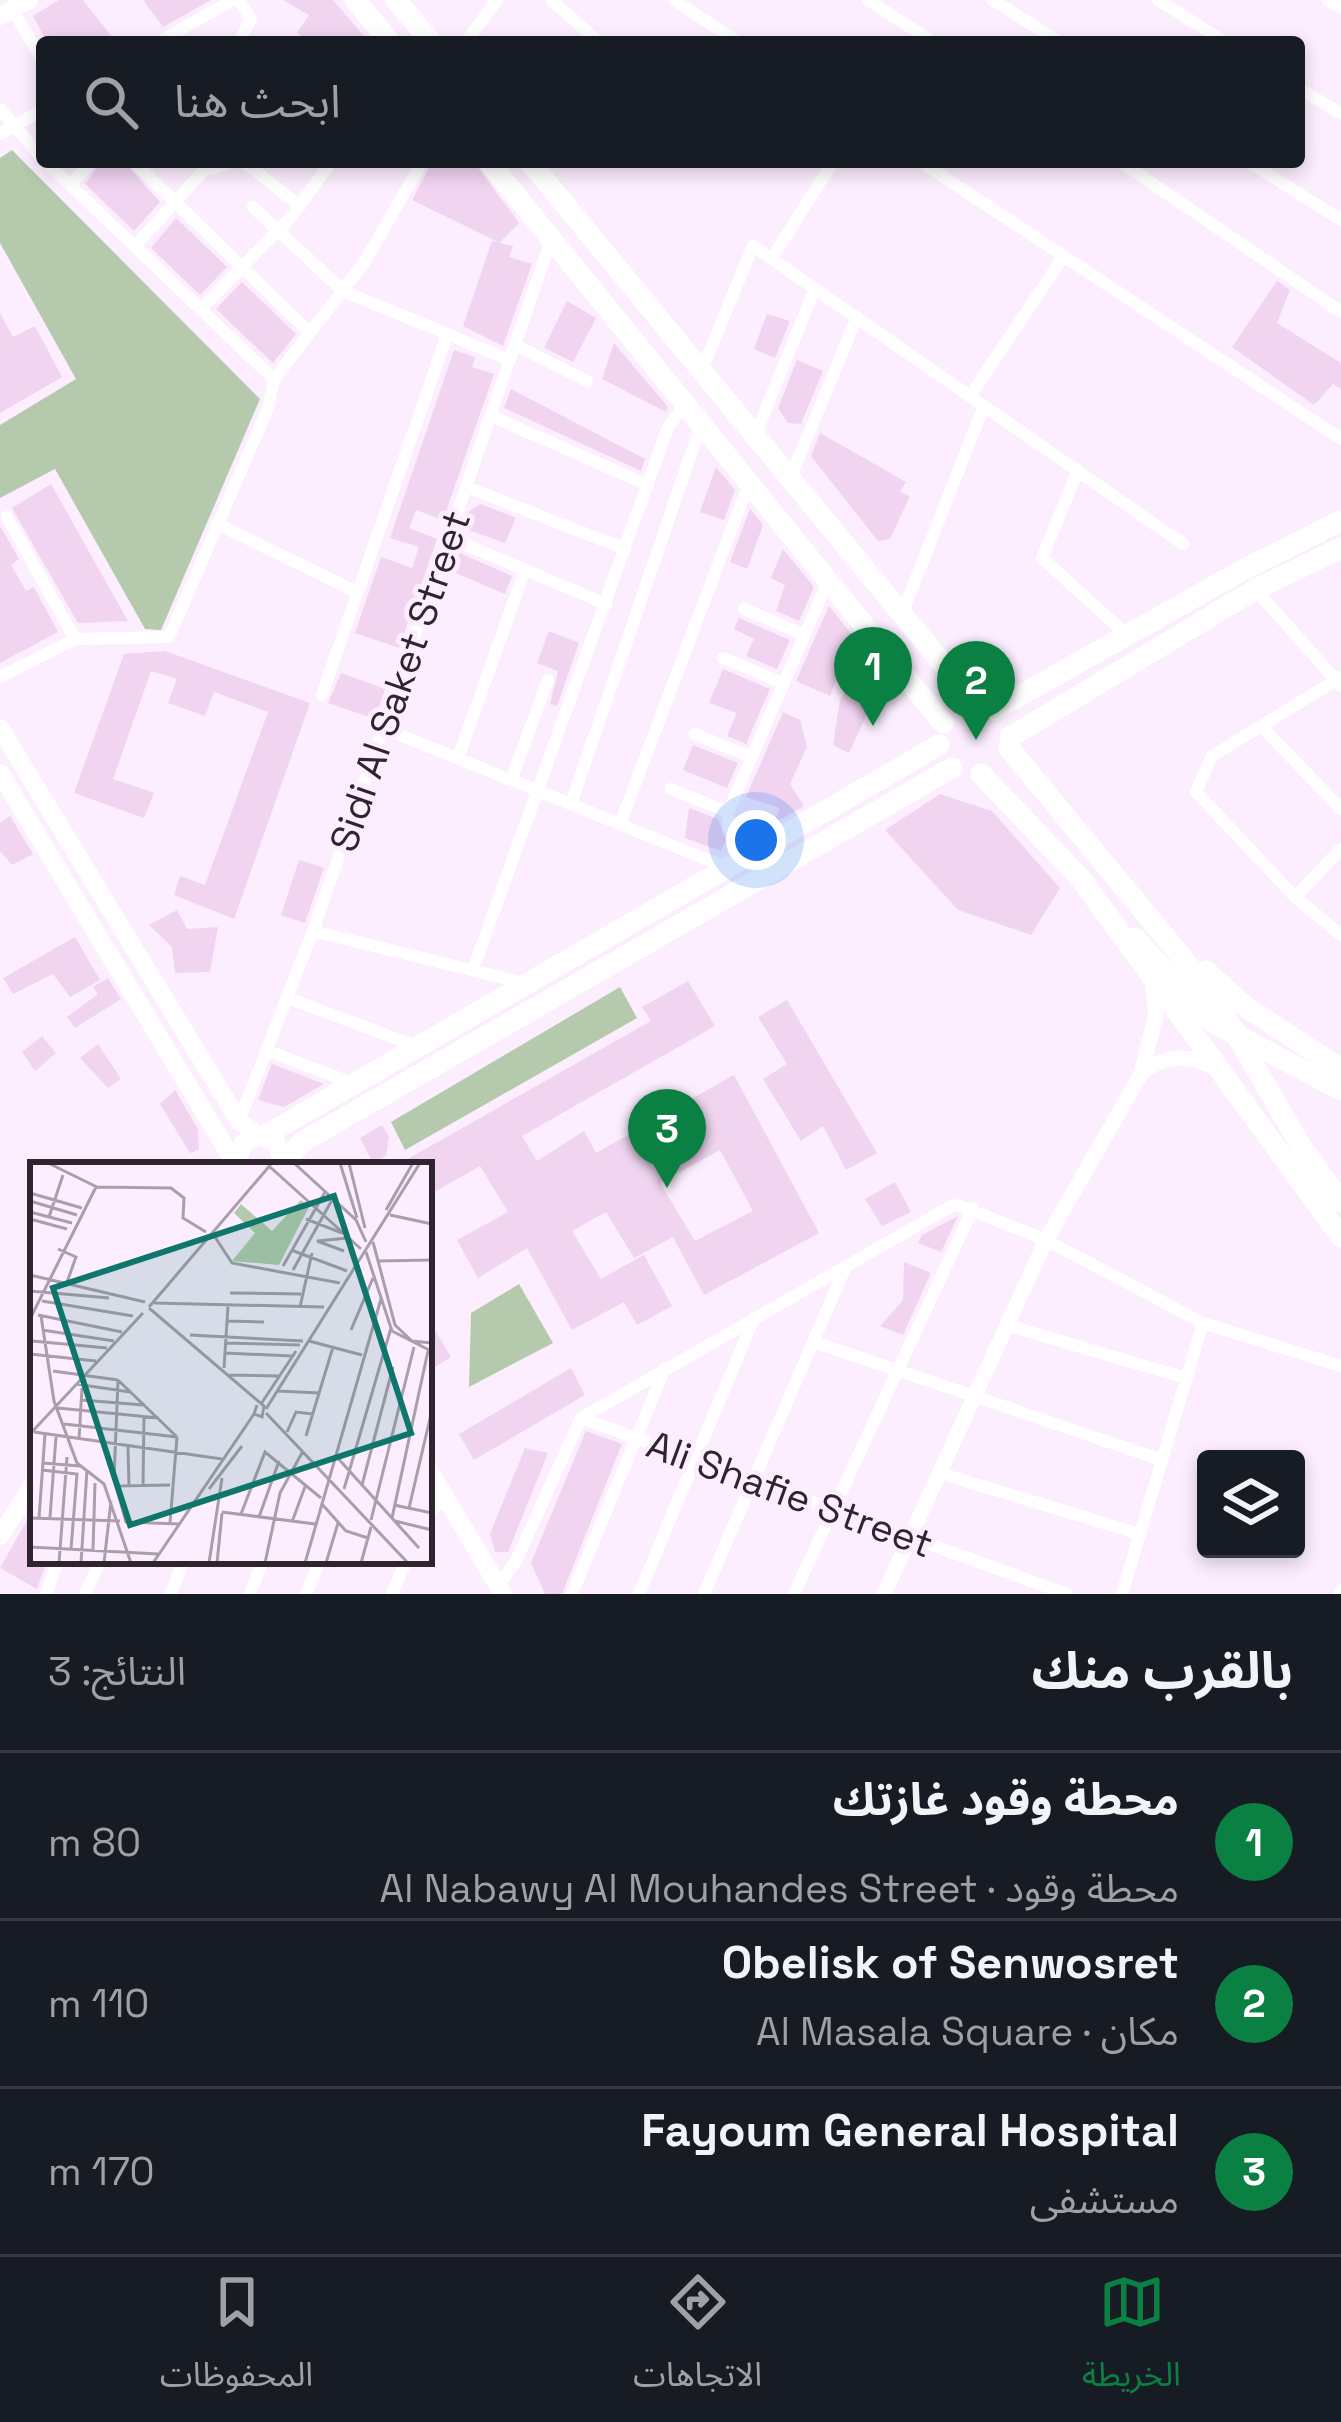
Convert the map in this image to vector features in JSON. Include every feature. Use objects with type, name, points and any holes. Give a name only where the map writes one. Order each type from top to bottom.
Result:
[{"type":"main road","points":[[355,0],[385,36]]},
{"type":"main road","points":[[396,0],[426,36]]},
{"type":"main road","points":[[495,168],[828,581],[941,734],[952,768]]},
{"type":"main road","points":[[535,168],[902,615],[985,707],[1243,1040],[1301,1146],[1341,1202]]},
{"type":"main road","points":[[284,1162],[304,1141],[419,1057],[529,984],[750,856],[941,734],[957,709],[985,707],[1341,521]]},
{"type":"main road","points":[[981,774],[998,765],[1009,742],[1256,589],[1341,548]]},
{"type":"main road","points":[[0,728],[239,1120],[276,1142],[283,1162]]},
{"type":"main road","points":[[419,1057],[684,922],[952,768],[981,774],[1081,879],[1341,1237]]},
{"type":"main road","points":[[0,773],[229,1161],[243,1143],[356,1084],[392,1077]]},
{"type":"main road","points":[[1081,879],[1087,865],[1102,861]]},
{"type":"main road","points":[[674,900],[684,922]]},
{"type":"main road","points":[[86,915],[108,903]]},
{"type":"main road","points":[[1115,923],[1151,953],[1203,1015],[1341,1090]]},
{"type":"main road","points":[[1159,931],[1246,1007],[1341,1070]]},
{"type":"main road","points":[[432,1475],[498,1591]]},
{"type":"main road","points":[[2,1527],[30,1489]]},
{"type":"street","points":[[169,36],[236,0],[251,19],[242,36]]},
{"type":"street","points":[[470,36],[497,0]]},
{"type":"street","points":[[551,0],[592,36]]},
{"type":"street","points":[[674,0],[729,36]]},
{"type":"street","points":[[868,0],[925,36]]},
{"type":"street","points":[[993,0],[1050,36]]},
{"type":"street","points":[[1158,0],[1215,36]]},
{"type":"street","points":[[1328,0],[1341,8]]},
{"type":"street","points":[[14,8],[36,48]]},
{"type":"street","points":[[191,36],[202,17]]},
{"type":"street","points":[[1305,92],[1341,114]]},
{"type":"street","points":[[0,110],[6,131],[36,154]]},
{"type":"street","points":[[6,131],[36,114]]},
{"type":"street","points":[[52,168],[274,379]]},
{"type":"street","points":[[70,185],[86,168]]},
{"type":"street","points":[[140,168],[310,333]]},
{"type":"street","points":[[135,246],[176,202],[199,168]]},
{"type":"street","points":[[252,168],[300,206]]},
{"type":"street","points":[[201,309],[278,231],[327,168]]},
{"type":"street","points":[[0,677],[74,639],[169,637],[268,408],[274,379],[377,243],[419,168]]},
{"type":"street","points":[[772,258],[829,168]]},
{"type":"street","points":[[930,168],[1341,439]]},
{"type":"street","points":[[1130,168],[1341,312]]},
{"type":"street","points":[[1259,168],[1341,220]]},
{"type":"street","points":[[253,207],[343,291],[510,360]]},
{"type":"street","name":"Sidi Al Saket Street","points":[[239,1120],[385,729],[552,237]]},
{"type":"street","points":[[702,371],[753,246],[1183,544]]},
{"type":"street","points":[[970,396],[1064,256]]},
{"type":"street","points":[[755,436],[815,288]]},
{"type":"street","points":[[790,479],[856,317]]},
{"type":"street","points":[[322,694],[446,334]]},
{"type":"street","points":[[515,345],[587,381]]},
{"type":"street","points":[[473,970],[668,427],[687,402]]},
{"type":"street","points":[[902,615],[984,406]]},
{"type":"street","points":[[491,416],[647,485]]},
{"type":"street","points":[[1325,427],[1341,420]]},
{"type":"street","points":[[571,804],[702,423]]},
{"type":"street","points":[[1078,470],[1042,558],[1128,636]]},
{"type":"street","points":[[620,824],[750,482]]},
{"type":"street","points":[[467,488],[625,549]]},
{"type":"street","points":[[7,517],[74,639]]},
{"type":"street","points":[[217,524],[358,592]]},
{"type":"street","points":[[450,538],[605,604]]},
{"type":"street","points":[[458,758],[525,570]]},
{"type":"street","points":[[1243,570],[1338,682],[1211,756],[1196,792],[1294,897],[1341,934]]},
{"type":"street","points":[[750,856],[729,828],[728,812],[828,581]]},
{"type":"street","points":[[745,609],[805,635]]},
{"type":"street","points":[[723,658],[783,683]]},
{"type":"street","points":[[511,780],[548,680]]},
{"type":"street","points":[[1262,727],[1341,809]]},
{"type":"street","points":[[385,729],[729,868]]},
{"type":"street","points":[[694,734],[751,757]]},
{"type":"street","points":[[671,789],[728,812]]},
{"type":"street","points":[[1294,897],[1341,849]]},
{"type":"street","points":[[313,931],[529,984]]},
{"type":"street","points":[[884,1594],[1046,1240],[1141,1074],[1156,1015],[1150,976]]},
{"type":"street","points":[[288,998],[419,1057]]},
{"type":"street","points":[[268,1051],[356,1084]]},
{"type":"street","points":[[1141,1074],[1170,1058],[1192,1058],[1214,1067]]},
{"type":"street","points":[[498,1591],[580,1418],[951,1206],[973,1208],[1046,1240],[1202,1323],[1341,1366]]},
{"type":"street","points":[[794,1594],[973,1208]]},
{"type":"street","points":[[704,1594],[846,1266]]},
{"type":"street","points":[[639,1594],[754,1317]]},
{"type":"street","points":[[1122,1594],[1202,1323]]},
{"type":"street","points":[[1006,1325],[1186,1378]]},
{"type":"street","points":[[814,1342],[971,1400],[1162,1460]]},
{"type":"street","points":[[572,1594],[666,1366]]},
{"type":"street","name":"Ali Shafie Street","points":[[580,1418],[1067,1594]]},
{"type":"street","points":[[939,1473],[1140,1534]]},
{"type":"street","points":[[432,1509],[445,1498]]},
{"type":"street","points":[[46,1594],[57,1564]]},
{"type":"street","points":[[85,1594],[99,1564]]},
{"type":"street","points":[[171,1594],[182,1564]]},
{"type":"street","points":[[250,1594],[261,1564]]},
{"type":"street","points":[[306,1594],[319,1564]]},
{"type":"street","points":[[392,1594],[405,1564]]},
{"type":"green space","points":[[12,150],[260,399],[161,630],[145,629],[55,469],[0,498],[0,425],[76,379],[0,243],[0,158]]},
{"type":"green space","points":[[620,987],[637,1018],[405,1150],[391,1122]]},
{"type":"green space","points":[[519,1284],[553,1343],[469,1387],[471,1313]]},
{"type":"building","points":[[59,0],[83,0],[111,36],[44,36],[33,16]]},
{"type":"building","points":[[143,0],[211,0],[163,27]]},
{"type":"building","points":[[283,0],[333,0],[364,36],[302,36],[297,33],[309,15]]},
{"type":"building","points":[[97,168],[129,168],[160,202],[134,231],[85,184]]},
{"type":"building","points":[[429,168],[478,168],[519,223],[499,243],[513,246],[509,257],[532,264],[503,346],[463,326],[492,241],[498,242],[412,200]]},
{"type":"building","points":[[176,218],[227,267],[200,295],[151,248]]},
{"type":"building","points":[[1277,281],[1290,290],[1277,323],[1341,363],[1341,389],[1333,384],[1314,405],[1232,347]]},
{"type":"building","points":[[242,282],[296,334],[273,363],[216,309]]},
{"type":"building","points":[[567,301],[596,318],[573,362],[544,348]]},
{"type":"building","points":[[0,313],[13,337],[35,326],[62,377],[0,413]]},
{"type":"building","points":[[767,314],[790,321],[775,358],[754,349]]},
{"type":"building","points":[[614,343],[668,407],[666,412],[602,379]]},
{"type":"building","points":[[454,350],[475,357],[472,367],[494,374],[443,520],[416,510],[409,528],[437,539],[399,648],[355,633],[381,557],[412,568],[419,547],[390,538]]},
{"type":"building","points":[[797,360],[823,371],[801,424],[788,423],[778,408]]},
{"type":"building","points":[[511,389],[645,459],[641,471],[504,408]]},
{"type":"building","points":[[820,433],[906,482],[900,492],[910,496],[890,539],[878,541],[811,456]]},
{"type":"building","points":[[716,467],[735,490],[724,520],[700,512]]},
{"type":"building","points":[[51,484],[128,621],[78,623],[12,508]]},
{"type":"building","points":[[481,504],[516,518],[505,543],[463,528],[469,511]]},
{"type":"building","points":[[750,509],[763,525],[747,569],[730,562]]},
{"type":"building","points":[[0,526],[19,559],[11,565],[26,591],[34,587],[58,632],[0,663]]},
{"type":"building","points":[[783,549],[814,587],[799,621],[776,611],[785,585],[771,578]]},
{"type":"building","points":[[455,551],[512,576],[505,594],[451,571]]},
{"type":"building","points":[[829,606],[853,636],[830,696],[796,681]]},
{"type":"building","points":[[739,618],[790,640],[777,669],[746,656],[754,639],[734,629]]},
{"type":"building","points":[[549,631],[579,643],[557,706],[550,704],[558,671],[537,663]]},
{"type":"building","points":[[165,651],[310,703],[234,919],[174,895],[180,876],[205,885],[268,712],[214,692],[205,716],[168,703],[177,679],[151,671],[113,779],[154,793],[144,818],[74,793],[124,654]]},
{"type":"building","points":[[868,655],[885,675],[849,753],[833,745],[840,699]]},
{"type":"building","points":[[723,669],[770,689],[746,744],[727,736],[737,713],[709,703]]},
{"type":"building","points":[[341,673],[385,689],[375,719],[328,703]]},
{"type":"building","points":[[783,712],[800,720],[807,747],[790,784],[804,806],[773,824],[780,808],[746,797]]},
{"type":"building","points":[[693,745],[738,763],[727,788],[683,770]]},
{"type":"building","points":[[940,794],[992,811],[1060,888],[1031,935],[958,910],[885,830]]},
{"type":"building","points":[[689,808],[718,819],[726,841],[721,851],[685,838]]},
{"type":"building","points":[[10,816],[33,854],[12,865],[0,851],[0,823]]},
{"type":"building","points":[[299,860],[324,868],[305,923],[281,915]]},
{"type":"building","points":[[177,910],[187,929],[218,927],[210,972],[175,973],[172,947],[149,925]]},
{"type":"building","points":[[75,937],[100,980],[70,997],[53,974],[13,994],[3,978]]},
{"type":"building","points":[[108,978],[121,999],[75,1028],[67,1017],[98,994],[93,987]]},
{"type":"building","points":[[688,981],[715,1026],[522,1136],[537,1161],[584,1131],[596,1153],[734,1075],[819,1233],[704,1295],[673,1237],[634,1258],[606,1212],[572,1231],[601,1279],[644,1255],[672,1306],[637,1325],[624,1302],[572,1330],[527,1248],[478,1278],[457,1240],[508,1212],[480,1166],[432,1193],[432,1162],[402,1162],[651,1021],[642,1007]],"holes":[[[720,1150],[753,1211],[695,1241],[660,1183]]]},
{"type":"building","points":[[787,1000],[877,1153],[846,1170],[823,1126],[801,1141],[763,1079],[787,1064],[758,1017]]},
{"type":"building","points":[[42,1036],[56,1053],[35,1071],[22,1052]]},
{"type":"building","points":[[98,1044],[121,1079],[108,1088],[80,1058]]},
{"type":"building","points":[[272,1064],[324,1084],[284,1107],[258,1100]]},
{"type":"building","points":[[175,1090],[198,1129],[199,1150],[190,1153],[160,1104]]},
{"type":"building","points":[[382,1125],[389,1137],[386,1156],[372,1162],[360,1138]]},
{"type":"building","points":[[895,1182],[911,1212],[882,1226],[865,1199]]},
{"type":"building","points":[[958,1216],[941,1252],[918,1243],[922,1235]]},
{"type":"building","points":[[904,1262],[931,1273],[903,1335],[880,1326],[903,1300]]},
{"type":"building","points":[[432,1325],[451,1357],[432,1369]]},
{"type":"building","points":[[571,1368],[585,1395],[474,1460],[459,1434]]},
{"type":"building","points":[[586,1431],[622,1444],[562,1594],[545,1594],[531,1563]]},
{"type":"building","points":[[525,1448],[548,1453],[508,1552],[495,1552],[490,1534]]},
{"type":"building","points":[[30,1515],[30,1564],[46,1564],[37,1589],[0,1568]]},
{"type":"place","name":"محطة وقود غازتك","points":[[873,726]]},
{"type":"place","name":"Obelisk of Senwosret","points":[[976,740]]},
{"type":"place","name":"Fayoum General Hospital","points":[[667,1188]]}]
